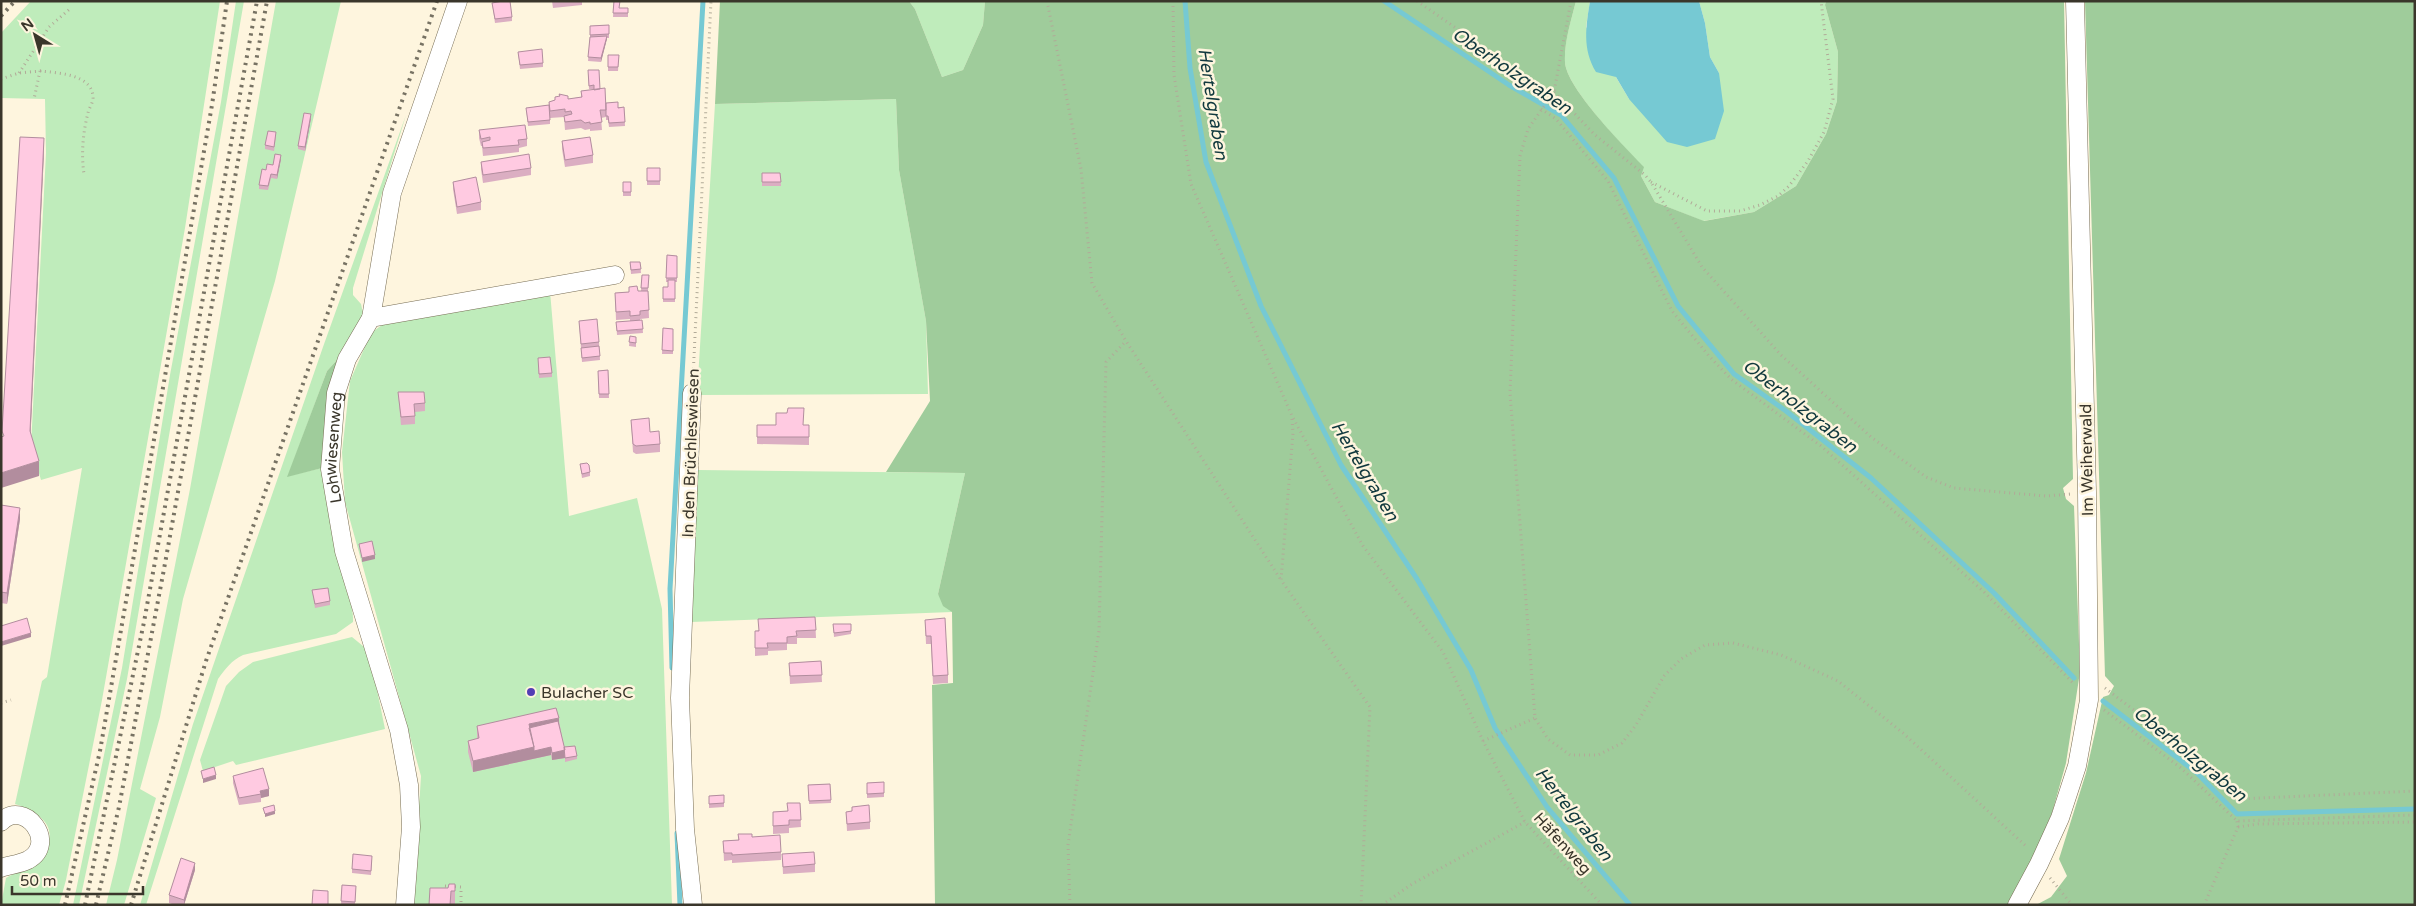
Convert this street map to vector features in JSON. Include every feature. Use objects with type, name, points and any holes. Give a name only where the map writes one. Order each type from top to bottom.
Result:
[{"type":"street","name":"Lohwiesenweg","points":[[405,905],[410,827],[409,785],[399,730],[344,551],[330,469],[336,393],[347,359],[371,318],[392,193],[458,1]]},
{"type":"street","name":"Im Weiherwald","points":[[2017,905],[2039,864],[2060,818],[2077,766],[2089,692],[2087,492],[2075,1]]},
{"type":"street","points":[[371,318],[615,275]]},
{"type":"street","name":"In den Brüchleswiesen","points":[[692,393],[680,698],[685,829],[693,905]]},
{"type":"street","points":[[1,868],[28,860],[35,854],[41,839],[39,830],[24,816],[13,816],[2,820]]},
{"type":"path","name":"In den Brüchleswiesen","points":[[692,393],[710,1]]},
{"type":"path","points":[[1047,1],[1081,169],[1092,283],[1126,341],[1281,580],[1370,707],[1361,905]]},
{"type":"path","name":"Häfenweg","points":[[1172,1],[1174,75],[1191,184],[1292,416],[1363,546],[1443,652],[1483,741],[1525,822],[1602,905]]},
{"type":"path","points":[[1417,1],[1538,85],[1554,92],[1595,136],[1651,182],[1708,212],[1740,210],[1760,205],[1778,196],[1789,186],[1808,161],[1824,132],[1833,99],[1821,1]]},
{"type":"path","points":[[1572,1],[1554,92],[1528,129],[1520,156],[1510,393],[1534,718],[1548,739],[1570,755],[1598,755],[1622,743],[1636,725],[1664,676],[1681,659],[1705,645],[1733,643],[1781,655],[1838,681],[1903,734],[2018,837],[2072,905]]},
{"type":"path","points":[[19,72],[50,27],[71,8]]},
{"type":"path","points":[[34,100],[40,71]]},
{"type":"path","points":[[1,79],[19,72],[40,71],[76,76],[91,88],[93,99],[88,113],[82,156],[84,174]]},
{"type":"path","points":[[1542,108],[1556,119],[1608,181],[1672,311],[1731,379],[1821,446],[1984,592],[2089,692],[2181,768],[2237,821],[2238,827],[2204,905]]},
{"type":"path","points":[[1651,182],[1702,267],[1780,355],[1871,437],[1926,477],[1954,488],[1963,489],[2046,496],[2087,492]]},
{"type":"path","points":[[1070,905],[1068,845],[1099,631],[1106,362],[1126,341]]},
{"type":"path","points":[[1281,580],[1293,433],[1292,416]]},
{"type":"path","points":[[2089,692],[2109,690],[2222,777],[2238,800],[2415,791]]},
{"type":"path","points":[[1,703],[11,700]]},
{"type":"path","points":[[1483,741],[1534,718]]},
{"type":"path","points":[[2237,821],[2415,815]]},
{"type":"path","points":[[1382,905],[1412,884],[1525,822]]},
{"type":"path","points":[[2238,827],[2258,824],[2415,822]]},
{"type":"path","points":[[445,886],[461,887],[461,905]]},
{"type":"green space","points":[[31,1],[220,1],[185,228],[102,700],[66,880],[59,905],[1,905],[6,878],[33,863],[48,844],[50,835],[48,827],[43,820],[36,814],[15,804],[42,681],[47,677],[82,468],[41,480],[31,446],[46,153],[45,99],[1,98],[1,33]]},
{"type":"green space","points":[[236,1],[244,1],[127,679],[79,905],[73,905],[122,668],[170,375],[221,102]]},
{"type":"green space","points":[[276,1],[341,1],[275,281],[183,599],[160,717],[140,789],[156,798],[124,905],[106,905],[117,860],[190,489]]},
{"type":"green space","points":[[720,1],[909,1],[915,9],[942,77],[963,70],[983,25],[985,1],[1576,1],[1568,32],[1565,55],[1568,73],[1575,87],[1598,117],[1644,167],[1641,176],[1655,202],[1704,221],[1754,212],[1796,186],[1826,134],[1837,101],[1838,52],[1825,5],[1826,1],[2064,1],[2073,479],[2063,488],[2066,499],[2074,506],[2080,672],[2066,763],[2052,813],[2028,871],[2008,905],[935,905],[932,685],[953,683],[952,612],[943,606],[938,594],[965,473],[886,472],[930,401],[926,321],[899,170],[896,99],[715,104]]},
{"type":"green space","points":[[909,1],[985,1],[983,25],[963,70],[942,77],[915,9]]},
{"type":"green space","points":[[1576,1],[1590,1],[1586,27],[1629,99],[1719,73],[1710,57],[1705,23],[1699,1],[1826,1],[1825,5],[1838,52],[1837,101],[1826,134],[1796,186],[1754,212],[1703,221],[1655,202],[1641,176],[1643,167],[1585,101],[1568,73],[1565,62],[1566,47]]},
{"type":"green space","points":[[2085,1],[2415,1],[2415,905],[2036,905],[2051,897],[2067,876],[2059,859],[2086,773],[2103,697],[2109,695],[2114,686],[2105,676]]},
{"type":"green space","points":[[896,99],[899,170],[926,321],[928,394],[697,395],[715,104]]},
{"type":"green space","points":[[406,115],[353,288],[353,295],[361,304],[363,313],[360,323],[346,350],[327,371],[288,476],[326,467],[340,563],[352,610],[353,622],[336,634],[243,655],[226,668],[218,679],[146,905],[140,905],[193,724],[323,347]]},
{"type":"green space","name":"Bulacher SC","points":[[550,291],[569,516],[637,498],[662,609],[672,905],[413,905],[421,776],[345,502],[342,452],[350,381],[371,333],[386,322]]},
{"type":"green space","points":[[346,350],[326,467],[287,477],[327,371]]},
{"type":"green space","points":[[697,470],[965,473],[938,594],[952,612],[691,622]]},
{"type":"green space","points":[[352,637],[369,651],[385,729],[236,765],[233,761],[203,771],[200,760],[226,686],[239,672],[253,662]]},
{"type":"water","points":[[1590,1],[1699,1],[1705,23],[1710,57],[1719,73],[1724,111],[1715,139],[1687,147],[1667,142],[1629,99],[1616,77],[1596,72],[1589,55],[1586,37]]},
{"type":"building","points":[[510,1],[512,17],[495,19],[492,3]]},
{"type":"building","points":[[614,1],[620,1],[619,8],[628,8],[628,13],[613,13]]},
{"type":"building","points":[[609,25],[609,34],[590,35],[590,26]]},
{"type":"building","points":[[607,36],[601,58],[588,57],[590,37]]},
{"type":"building","points":[[542,49],[543,63],[520,65],[518,52]]},
{"type":"building","points":[[608,55],[619,55],[618,67],[608,67]]},
{"type":"building","points":[[588,70],[599,70],[600,89],[594,90],[594,85],[589,86]]},
{"type":"building","points":[[605,88],[606,110],[600,110],[602,122],[590,124],[590,122],[585,123],[581,120],[565,122],[564,116],[572,114],[571,111],[565,112],[565,109],[550,111],[549,102],[555,100],[555,97],[560,96],[559,94],[568,96],[568,99],[582,97],[581,91]]},
{"type":"building","points":[[618,102],[618,108],[624,107],[625,122],[609,123],[608,116],[606,116],[606,103]]},
{"type":"building","points":[[549,105],[550,120],[528,122],[526,108]]},
{"type":"building","points":[[304,113],[311,114],[305,147],[298,146]]},
{"type":"building","points":[[525,125],[527,139],[518,140],[519,145],[483,148],[482,142],[490,140],[490,137],[481,139],[479,130]]},
{"type":"building","points":[[268,131],[276,132],[274,147],[265,145]]},
{"type":"building","points":[[20,137],[44,138],[30,431],[39,461],[1,473],[1,437],[4,436],[2,431]]},
{"type":"building","points":[[590,137],[593,155],[565,160],[562,141]]},
{"type":"building","points":[[275,154],[281,155],[277,175],[271,174],[268,186],[259,185],[262,169],[266,170],[267,164],[273,165]]},
{"type":"building","points":[[529,154],[531,168],[483,175],[481,162]]},
{"type":"building","points":[[647,168],[660,168],[660,181],[647,181]]},
{"type":"building","points":[[762,173],[780,173],[781,182],[762,182]]},
{"type":"building","points":[[476,177],[481,202],[457,207],[453,182]]},
{"type":"building","points":[[623,182],[631,182],[631,192],[623,192]]},
{"type":"building","points":[[667,255],[677,256],[677,278],[666,278]]},
{"type":"building","points":[[630,262],[640,262],[641,269],[631,270]]},
{"type":"building","points":[[642,275],[649,275],[648,288],[641,288]]},
{"type":"building","points":[[668,280],[675,280],[675,299],[663,299],[663,287],[668,287]]},
{"type":"building","points":[[637,286],[638,291],[648,291],[649,310],[640,311],[640,315],[630,316],[630,311],[616,312],[615,293],[629,292],[629,287]]},
{"type":"building","points":[[597,319],[599,342],[581,344],[579,321]]},
{"type":"building","points":[[642,320],[643,329],[617,331],[616,322]]},
{"type":"building","points":[[663,328],[673,329],[673,351],[662,350]]},
{"type":"building","points":[[630,336],[636,337],[636,343],[629,342]]},
{"type":"building","points":[[599,346],[600,356],[582,358],[581,348]]},
{"type":"building","points":[[550,357],[552,373],[539,374],[538,358]]},
{"type":"building","points":[[608,370],[609,394],[599,394],[598,371]]},
{"type":"building","points":[[398,392],[424,392],[425,403],[414,404],[415,416],[401,417]]},
{"type":"building","points":[[788,408],[804,408],[803,425],[809,425],[809,437],[757,437],[757,425],[776,425],[776,413],[787,413]]},
{"type":"building","points":[[649,418],[650,432],[659,431],[660,444],[636,446],[633,444],[631,420]]},
{"type":"building","points":[[587,463],[590,472],[582,474],[580,464]]},
{"type":"building","points":[[1,505],[20,508],[7,593],[1,592]]},
{"type":"building","points":[[372,541],[375,555],[362,558],[359,544]]},
{"type":"building","points":[[328,588],[330,601],[315,604],[312,590]]},
{"type":"building","points":[[815,617],[816,630],[796,631],[797,636],[787,637],[787,643],[767,643],[768,648],[755,648],[755,631],[759,631],[758,619]]},
{"type":"building","points":[[27,618],[31,633],[1,642],[1,626]]},
{"type":"building","points":[[945,618],[948,675],[933,676],[931,636],[926,636],[925,620]]},
{"type":"building","points":[[833,624],[851,624],[851,631],[834,633]]},
{"type":"building","points":[[821,661],[822,675],[790,676],[789,663]]},
{"type":"building","points":[[556,708],[559,718],[529,724],[534,747],[473,761],[468,741],[479,738],[477,726]]},
{"type":"building","points":[[558,721],[565,750],[552,753],[551,747],[534,751],[529,728]]},
{"type":"building","points":[[575,746],[577,756],[565,758],[564,747]]},
{"type":"building","points":[[214,767],[216,775],[203,779],[201,771]]},
{"type":"building","points":[[263,768],[269,789],[260,791],[261,794],[239,798],[233,776]]},
{"type":"building","points":[[884,782],[884,793],[867,794],[867,783]]},
{"type":"building","points":[[830,784],[831,800],[809,801],[808,785]]},
{"type":"building","points":[[724,795],[724,803],[709,804],[709,796]]},
{"type":"building","points":[[787,803],[800,803],[801,820],[789,820],[789,825],[773,826],[773,812],[788,811]]},
{"type":"building","points":[[274,805],[275,811],[265,814],[263,808]]},
{"type":"building","points":[[869,805],[870,822],[847,824],[846,812],[852,811],[852,807]]},
{"type":"building","points":[[738,834],[752,834],[752,837],[780,835],[781,852],[732,855],[732,853],[724,853],[723,841],[739,840]]},
{"type":"building","points":[[814,852],[815,864],[783,867],[782,854]]},
{"type":"building","points":[[353,854],[372,856],[371,871],[352,869]]},
{"type":"building","points":[[181,858],[195,863],[184,900],[169,895]]},
{"type":"building","points":[[449,884],[455,884],[455,891],[451,891],[450,905],[429,905],[430,888],[448,888]]},
{"type":"building","points":[[342,885],[356,886],[355,902],[341,901]]},
{"type":"building","points":[[313,890],[328,891],[328,905],[312,905]]},
{"type":"waterway","points":[[672,668],[670,589],[703,1]]},
{"type":"waterway","name":"Hertelgraben","points":[[1185,1],[1190,68],[1206,162],[1261,306],[1341,465],[1417,579],[1471,670],[1495,728],[1547,807],[1630,905]]},
{"type":"waterway","name":"Oberholzgraben","points":[[1384,1],[1509,85],[1561,115],[1614,178],[1678,306],[1734,374],[1786,411],[1871,478],[1994,593],[2074,678]]},
{"type":"waterway","name":"Oberholzgraben","points":[[2103,701],[2197,773],[2237,814],[2415,809]]},
{"type":"waterway","points":[[677,833],[680,905]]},
{"type":"railway","points":[[1,16],[15,1]]},
{"type":"railway","points":[[65,905],[100,751],[212,105],[227,1]]},
{"type":"railway","points":[[85,905],[144,622],[257,1]]},
{"type":"railway","points":[[96,905],[119,807],[267,1]]},
{"type":"railway","points":[[131,905],[206,661],[437,1]]},
{"type":"place","name":"Bulacher SC","points":[[531,692]]}]
